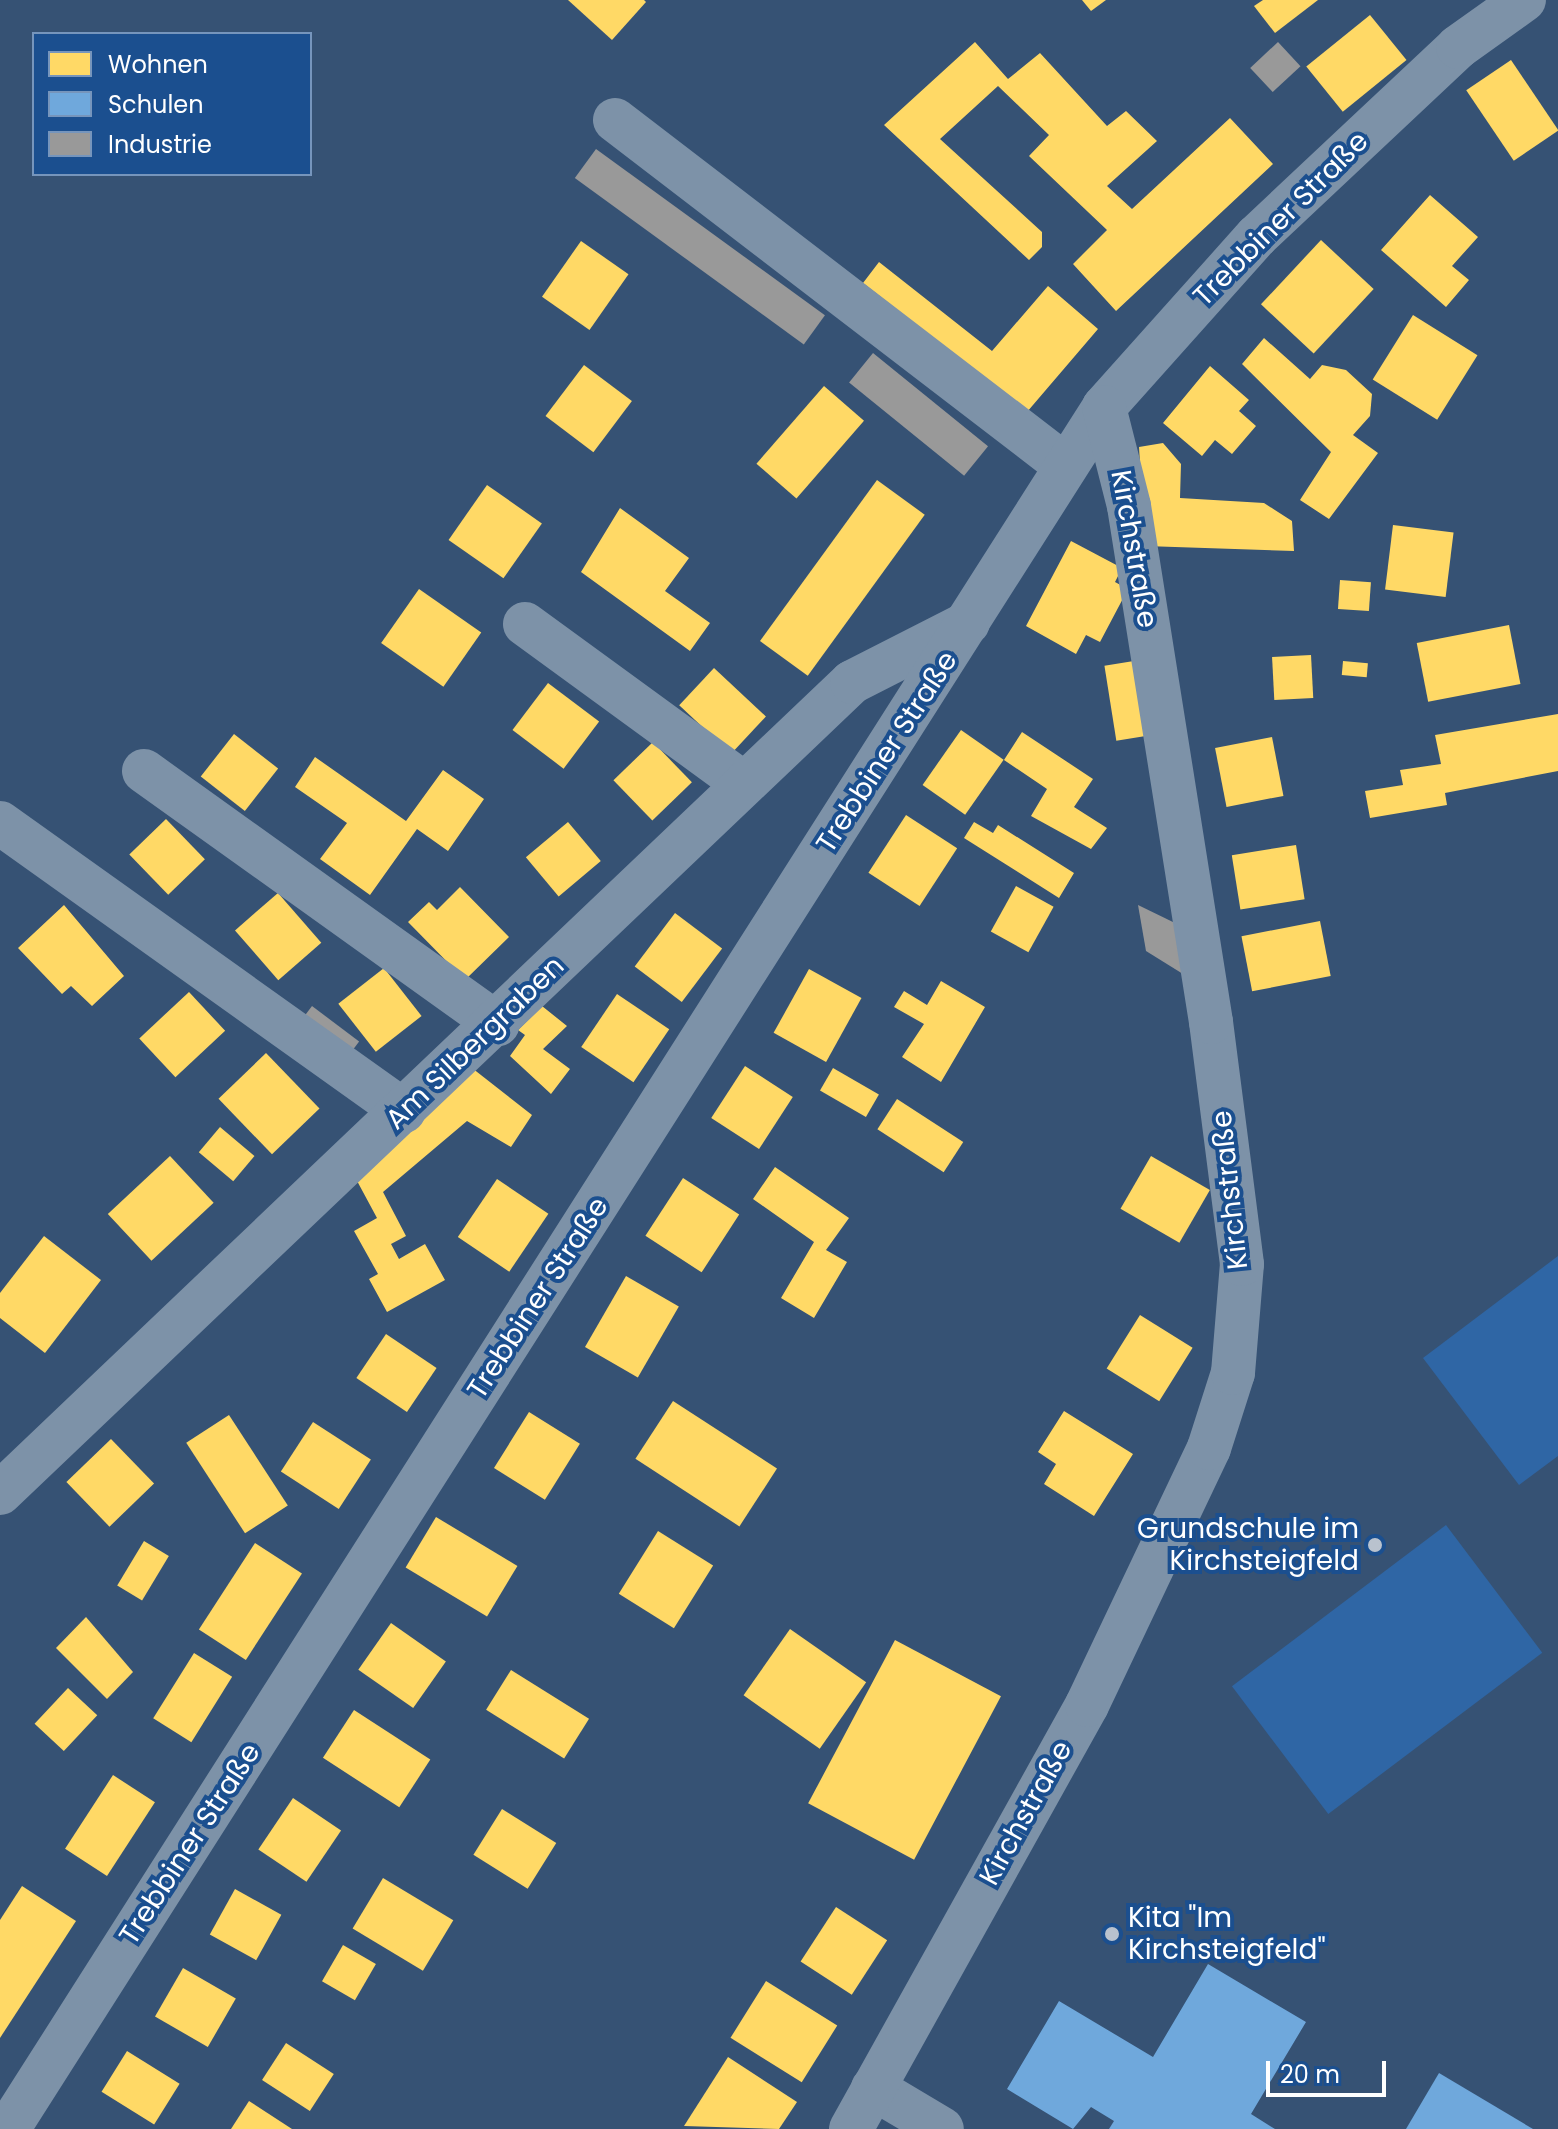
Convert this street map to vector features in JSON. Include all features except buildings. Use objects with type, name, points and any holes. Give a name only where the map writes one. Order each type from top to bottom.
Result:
[{"type":"street","name":"Trebbiner Straße","points":[[8,2129],[1104,407],[1257,236],[1458,47],[1524,0]]},
{"type":"street","points":[[615,120],[1066,466]]},
{"type":"street","name":"Kirchstraße","points":[[851,2129],[1087,1705],[1209,1448],[1233,1373],[1242,1264],[1211,1022],[1129,506],[1104,407]]},
{"type":"street","name":"Am Silbergraben","points":[[0,1493],[498,1024],[742,782],[852,682],[970,622]]},
{"type":"street","points":[[525,624],[742,782]]},
{"type":"street","points":[[144,771],[498,1024]]},
{"type":"street","points":[[0,823],[404,1111]]},
{"type":"street","points":[[873,2088],[942,2129]]},
{"type":"shaded area","points":[[1558,1256],[1558,1456],[1519,1485],[1423,1358]]},
{"type":"shaded area","points":[[1446,1525],[1542,1653],[1328,1814],[1232,1686]]},
{"type":"place","name":"Grundschule im Kirchsteigfeld","points":[[1375,1545]]},
{"type":"place","name":"Kita \"Im Kirchsteigfeld\"","points":[[1112,1934]]}]
